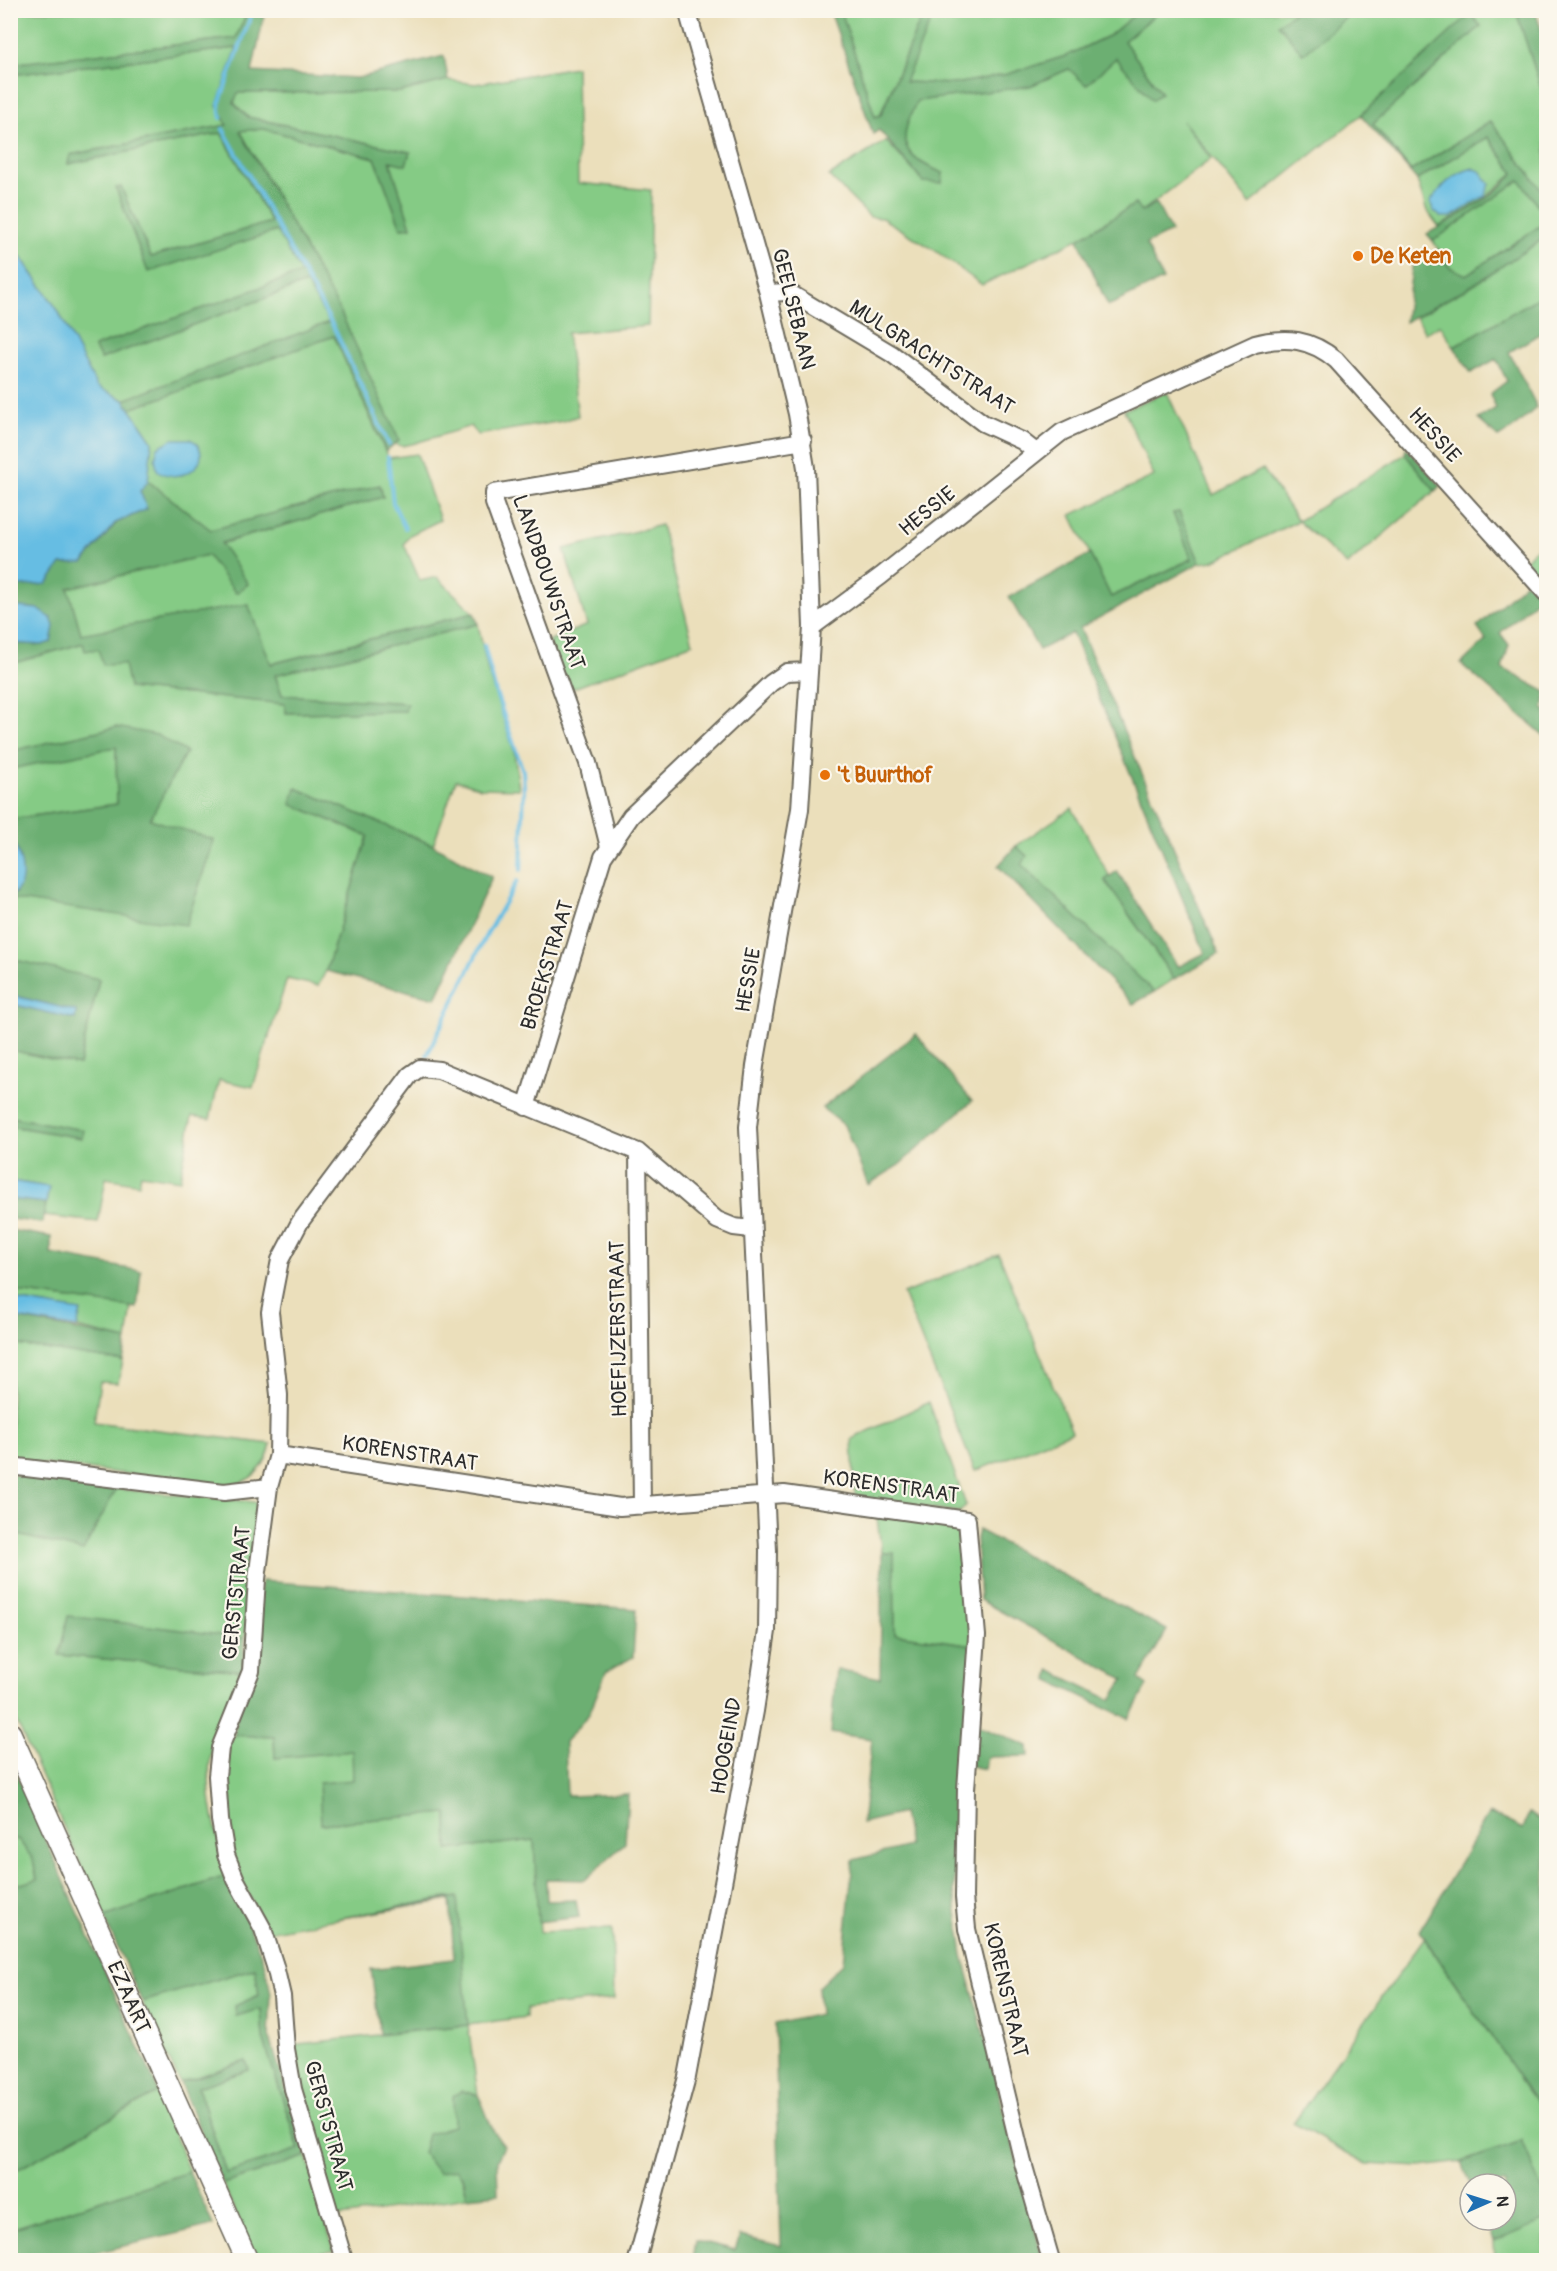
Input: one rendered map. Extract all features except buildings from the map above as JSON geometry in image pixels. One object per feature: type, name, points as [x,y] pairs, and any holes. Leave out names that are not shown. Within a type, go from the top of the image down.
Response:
[{"type":"main road","name":"EZAART","points":[[10,1732],[247,2260]]},
{"type":"street","name":"GEELSEBAAN","points":[[687,10],[768,293],[803,441],[812,627]]},
{"type":"street","name":"MULGRACHTSTRAAT","points":[[768,293],[787,292],[892,354],[983,423],[1022,441],[1036,452]]},
{"type":"street","name":"HESSIE","points":[[751,1228],[749,1104],[800,809],[812,627],[1062,432],[1255,344],[1280,340],[1310,343],[1336,360],[1546,593]]},
{"type":"street","name":"LANDBOUWSTRAAT","points":[[609,847],[584,753],[494,503],[494,493],[803,441]]},
{"type":"street","name":"BROEKSTRAAT","points":[[526,1107],[603,857],[609,847],[631,816],[771,683],[788,672],[808,671]]},
{"type":"street","name":"GERSTSTRAAT","points":[[344,2260],[293,2089],[286,2049],[282,1996],[275,1965],[263,1929],[236,1880],[226,1855],[220,1820],[217,1776],[220,1748],[251,1671],[257,1579],[269,1487],[278,1455],[279,1395],[270,1312],[280,1260],[300,1222],[410,1075],[420,1068],[439,1070],[526,1107]]},
{"type":"street","points":[[526,1107],[638,1152],[717,1220],[734,1227],[751,1228]]},
{"type":"street","name":"HOEFIJZERSTRAAT","points":[[638,1152],[642,1506]]},
{"type":"street","name":"HOOGEIND","points":[[638,2260],[687,2077],[755,1711],[769,1604],[751,1228]]},
{"type":"street","name":"KORENSTRAAT","points":[[278,1455],[596,1504],[642,1506],[784,1494],[967,1520],[977,1636],[966,1789],[964,1897],[967,1929],[1023,2163],[1051,2260]]},
{"type":"street","points":[[10,1466],[224,1492],[269,1487]]},
{"type":"green space","points":[[248,10],[265,11],[252,72],[358,78],[444,56],[448,80],[400,92],[238,93],[234,103],[248,117],[410,152],[406,165],[390,161],[411,227],[401,228],[375,158],[264,129],[240,131],[340,311],[399,440],[386,451],[334,336],[130,409],[124,400],[329,322],[306,283],[101,359],[94,347],[301,273],[277,231],[148,272],[116,188],[121,187],[151,257],[271,222],[221,133],[68,164],[70,155],[227,125],[217,106],[237,48],[11,75],[10,64],[236,38]]},
{"type":"green space","points":[[10,11],[248,11],[236,38],[11,64]]},
{"type":"green space","points":[[830,11],[841,11],[875,117],[881,115],[924,11],[935,11],[905,82],[955,84],[1008,74],[1066,56],[1110,35],[1139,11],[1160,11],[1124,41],[1161,93],[1152,100],[1116,58],[1086,85],[1069,69],[1030,86],[917,101],[907,127],[906,146],[918,160],[943,173],[942,183],[924,182],[879,130],[873,134]]},
{"type":"green space","points":[[841,11],[924,11],[880,115],[875,117]]},
{"type":"green space","points":[[935,11],[1139,11],[1110,35],[1066,56],[1008,74],[955,84],[904,82]]},
{"type":"green space","points":[[1160,11],[1516,11],[1546,103],[1546,196],[1490,121],[1411,171],[1373,124],[1481,26],[1470,15],[1361,115],[1250,204],[1183,121],[1211,159],[1141,212],[1135,204],[1078,239],[982,285],[933,249],[882,218],[870,217],[829,176],[886,141],[924,182],[943,173],[918,160],[906,146],[906,127],[916,101],[1030,86],[1069,68],[1116,58],[1153,100],[1161,92],[1123,40]]},
{"type":"green space","points":[[1296,11],[1354,11],[1303,54],[1278,24]]},
{"type":"green space","points":[[1516,11],[1535,11],[1546,43],[1546,103]]},
{"type":"green space","points":[[1470,14],[1481,26],[1373,124],[1411,171],[1491,121],[1546,196],[1546,217],[1520,180],[1433,241],[1427,234],[1485,199],[1514,173],[1488,137],[1417,180],[1361,115]]},
{"type":"green space","points":[[237,48],[217,106],[228,125],[70,155],[68,164],[221,133],[271,222],[151,257],[121,187],[116,188],[148,271],[277,231],[301,273],[95,347],[101,359],[306,283],[330,322],[124,400],[97,387],[57,309],[11,243],[10,75]]},
{"type":"green space","points":[[576,67],[578,183],[651,190],[648,326],[567,333],[578,416],[563,421],[478,435],[471,426],[412,444],[402,446],[394,444],[399,441],[340,311],[240,130],[264,129],[375,158],[401,228],[411,227],[390,161],[410,152],[248,117],[234,103],[237,93],[400,92],[448,80],[475,84]]},
{"type":"green space","points":[[1488,137],[1514,173],[1480,202],[1439,227],[1426,209],[1417,180]]},
{"type":"green space","points":[[1520,180],[1546,217],[1546,222],[1466,275],[1449,267],[1433,241]]},
{"type":"green space","points":[[1156,203],[1171,232],[1146,244],[1163,280],[1108,306],[1078,239],[1135,204],[1141,212]]},
{"type":"green space","points":[[1546,222],[1546,237],[1473,285],[1405,322],[1413,261],[1438,251],[1449,267],[1466,275]]},
{"type":"green space","points":[[1546,237],[1546,293],[1454,347],[1440,325],[1425,333],[1416,317],[1473,285]]},
{"type":"green space","points":[[1546,293],[1546,330],[1509,352],[1537,407],[1511,430],[1498,437],[1478,419],[1496,408],[1490,394],[1507,381],[1496,359],[1471,373],[1454,347]]},
{"type":"green space","points":[[334,336],[388,458],[417,454],[440,520],[410,535],[404,544],[420,581],[437,577],[474,613],[270,664],[248,604],[81,634],[68,588],[208,555],[236,593],[248,584],[220,544],[383,497],[380,485],[211,530],[148,481],[152,441],[130,409]]},
{"type":"green space","points":[[1167,392],[1213,495],[1263,469],[1298,521],[1213,561],[1200,563],[1179,512],[1173,513],[1192,559],[1111,597],[1071,515],[1154,476],[1124,410]]},
{"type":"green space","points":[[1406,448],[1441,486],[1435,491],[1405,454]]},
{"type":"green space","points":[[1405,454],[1435,491],[1347,565],[1298,521]]},
{"type":"green space","points":[[148,481],[211,530],[380,485],[383,497],[221,543],[248,584],[236,593],[207,555],[68,588],[81,634],[248,604],[271,664],[474,613],[478,624],[275,675],[282,695],[407,703],[405,711],[286,713],[285,704],[129,688],[124,664],[103,665],[98,649],[85,651],[83,643],[11,664],[11,643],[42,645],[51,642],[38,609],[11,606],[10,588],[61,564],[83,563],[116,523],[147,509],[140,491]]},
{"type":"green space","points":[[1179,512],[1200,563],[1080,628],[1219,954],[1174,979],[1105,880],[1117,871],[1178,967],[1205,953],[1072,633],[1039,650],[1009,597],[1090,554],[1111,597],[1192,559],[1173,513]]},
{"type":"green space","points":[[661,525],[693,643],[566,691],[548,641],[587,625],[564,549]]},
{"type":"green space","points":[[1546,537],[1546,584],[1525,560]]},
{"type":"green space","points":[[1526,582],[1540,597],[1500,633],[1509,645],[1502,668],[1546,692],[1543,709],[1546,710],[1546,737],[1461,664],[1486,640],[1477,627]]},
{"type":"green space","points":[[478,624],[488,672],[514,751],[519,789],[481,788],[456,780],[433,845],[296,788],[291,804],[368,836],[326,971],[318,986],[287,979],[253,1087],[219,1080],[210,1119],[192,1116],[180,1180],[141,1174],[139,1184],[106,1178],[98,1222],[44,1216],[49,1187],[11,1181],[11,1126],[82,1138],[82,1130],[11,1117],[11,1050],[79,1065],[99,980],[11,959],[11,899],[186,924],[214,841],[150,819],[186,752],[116,727],[11,751],[11,664],[84,643],[124,663],[130,688],[285,704],[286,713],[405,711],[406,703],[282,695],[275,675]]},
{"type":"green space","points":[[116,727],[157,735],[186,752],[150,819],[214,840],[186,925],[11,899],[20,884],[22,871],[18,853],[11,839],[11,819],[117,804],[116,747],[11,769],[11,751]]},
{"type":"green space","points":[[116,746],[117,804],[11,819],[10,769]]},
{"type":"green space","points":[[296,788],[433,845],[492,877],[436,998],[326,971],[368,836],[291,804]]},
{"type":"green space","points":[[1072,808],[1110,877],[1105,881],[1174,979],[1154,992],[1021,865],[1016,846]]},
{"type":"green space","points":[[1016,846],[1027,856],[1022,865],[1154,992],[1133,1004],[998,866]]},
{"type":"green space","points":[[11,959],[99,979],[79,1065],[11,1050],[11,1004],[75,1019],[76,1011],[11,995]]},
{"type":"green space","points":[[916,1034],[972,1101],[899,1165],[868,1185],[844,1125],[822,1108]]},
{"type":"green space","points":[[11,1117],[83,1130],[82,1138],[11,1126]]},
{"type":"green space","points":[[10,1199],[46,1203],[42,1223],[11,1219]]},
{"type":"green space","points":[[10,1230],[51,1237],[51,1254],[141,1271],[137,1308],[11,1291]]},
{"type":"green space","points":[[999,1254],[1072,1432],[975,1471],[903,1294]]},
{"type":"green space","points":[[10,1291],[132,1307],[127,1340],[77,1328],[80,1311],[11,1299]]},
{"type":"green space","points":[[11,1317],[127,1340],[123,1361],[18,1345],[11,1349]]},
{"type":"green space","points":[[18,1345],[123,1361],[118,1383],[100,1382],[94,1422],[271,1444],[266,1460],[251,1477],[228,1486],[11,1460],[11,1349]]},
{"type":"green space","points":[[929,1402],[966,1505],[960,1512],[855,1499],[852,1439]]},
{"type":"green space","points":[[10,1474],[116,1489],[83,1551],[11,1533]]},
{"type":"green space","points":[[116,1489],[254,1502],[262,1507],[245,1638],[59,1655],[243,1671],[217,1733],[209,1769],[210,1800],[229,1875],[104,1917],[11,1709],[10,1533],[83,1551]]},
{"type":"green space","points":[[876,1512],[947,1521],[962,1533],[974,1645],[895,1634],[894,1553],[882,1553]]},
{"type":"green space","points":[[978,1530],[1167,1630],[1139,1679],[1147,1685],[1129,1719],[1048,1680],[1050,1670],[1111,1700],[1124,1679],[980,1600],[976,1538]]},
{"type":"green space","points":[[882,1553],[894,1553],[895,1634],[974,1645],[974,1723],[1028,1746],[1029,1756],[987,1757],[985,1769],[962,1764],[954,1891],[963,1955],[1043,2260],[693,2260],[696,2240],[735,2250],[740,2236],[781,2246],[775,2024],[820,2014],[818,1987],[843,1963],[853,1860],[909,1846],[903,1813],[862,1823],[872,1739],[831,1733],[836,1669],[880,1678]]},
{"type":"green space","points":[[261,1581],[636,1609],[633,1657],[606,1672],[589,1714],[565,1742],[567,1796],[628,1794],[625,1843],[585,1880],[546,1879],[547,1901],[576,1900],[579,1917],[538,1922],[534,1840],[448,1850],[447,1813],[321,1824],[319,1783],[353,1780],[352,1751],[275,1758],[274,1737],[234,1735]]},
{"type":"green space","points":[[68,1616],[245,1638],[243,1671],[59,1655]]},
{"type":"green space","points":[[234,1735],[274,1737],[275,1758],[353,1751],[353,1780],[321,1824],[447,1813],[448,1850],[534,1840],[540,1932],[612,1929],[614,1999],[527,2008],[526,2017],[468,2025],[450,1897],[268,1932],[237,1871],[224,1819],[226,1746]]},
{"type":"green space","points":[[11,1763],[159,2092],[11,2173],[11,1883],[21,1884],[37,1879],[33,1859],[18,1839],[11,1840]]},
{"type":"green space","points":[[1489,1813],[1523,1829],[1529,1813],[1546,1824],[1546,2117],[1420,1931]]},
{"type":"green space","points":[[18,1839],[33,1859],[37,1880],[21,1884],[11,1883],[10,1840]]},
{"type":"green space","points":[[229,1875],[265,1965],[271,1994],[269,2036],[307,2156],[223,2184],[180,2083],[246,2061],[249,2070],[198,2087],[226,2173],[299,2149],[263,2038],[261,2009],[236,2016],[235,2006],[259,1995],[255,1968],[142,2002],[104,1917]]},
{"type":"green space","points":[[457,1897],[468,2025],[380,2034],[371,1969],[454,1959],[450,1900],[336,1919]]},
{"type":"green space","points":[[1424,1938],[1546,2117],[1546,2198],[1522,2141],[1462,2162],[1420,2167],[1367,2164],[1293,2123]]},
{"type":"green space","points":[[255,1968],[259,1995],[235,2006],[237,2016],[261,2008],[263,2038],[299,2150],[226,2173],[198,2087],[249,2070],[246,2061],[180,2083],[142,2002]]},
{"type":"green space","points":[[468,2025],[478,2095],[461,2091],[455,2126],[442,2129],[460,2172],[467,2197],[336,2218],[290,2045]]},
{"type":"green space","points":[[461,2091],[478,2095],[492,2127],[504,2146],[497,2161],[498,2194],[467,2197],[464,2179],[456,2169],[438,2173],[423,2153],[428,2134],[454,2126],[453,2096]]},
{"type":"green space","points":[[159,2092],[189,2172],[11,2229],[11,2173]]},
{"type":"green space","points":[[1522,2141],[1546,2198],[1546,2220],[1518,2232],[1518,2172],[1466,2172],[1462,2162]]},
{"type":"green space","points":[[307,2156],[334,2251],[256,2260],[223,2184]]},
{"type":"green space","points":[[189,2172],[213,2225],[86,2255],[86,2260],[11,2260],[11,2229]]},
{"type":"green space","points":[[1546,2220],[1546,2260],[1495,2260],[1494,2242]]},
{"type":"green space","points":[[1490,2232],[1518,2232],[1494,2242]]},
{"type":"water","points":[[1473,168],[1480,171],[1490,184],[1485,196],[1451,217],[1441,217],[1434,211],[1430,202],[1448,181],[1459,173]]},
{"type":"water","points":[[11,243],[57,309],[97,387],[124,400],[152,441],[148,481],[140,491],[147,509],[115,523],[83,563],[61,564],[47,584],[11,587]]},
{"type":"water","points":[[173,439],[190,439],[197,443],[201,452],[200,460],[190,472],[173,476],[157,470],[155,458],[158,447]]},
{"type":"water","points":[[10,606],[38,609],[51,618],[54,626],[51,642],[42,645],[11,643]]},
{"type":"water","points":[[10,839],[19,855],[22,868],[22,881],[11,898]]},
{"type":"water","points":[[11,995],[76,1011],[75,1019],[11,1004]]},
{"type":"water","points":[[11,1181],[49,1187],[46,1203],[11,1199]]},
{"type":"water","points":[[10,1299],[81,1311],[77,1328],[11,1317]]},
{"type":"waterway","points":[[221,118],[219,104],[253,10]]},
{"type":"waterway","points":[[223,129],[333,326],[389,445]]},
{"type":"waterway","points":[[388,457],[393,503],[405,528]]},
{"type":"waterway","points":[[484,645],[496,693],[523,771],[521,870]]},
{"type":"waterway","points":[[427,1055],[484,939],[517,881]]},
{"type":"place","name":"De Keten","points":[[1358,256]]},
{"type":"place","name":"'t Buurthof","points":[[825,775]]}]
